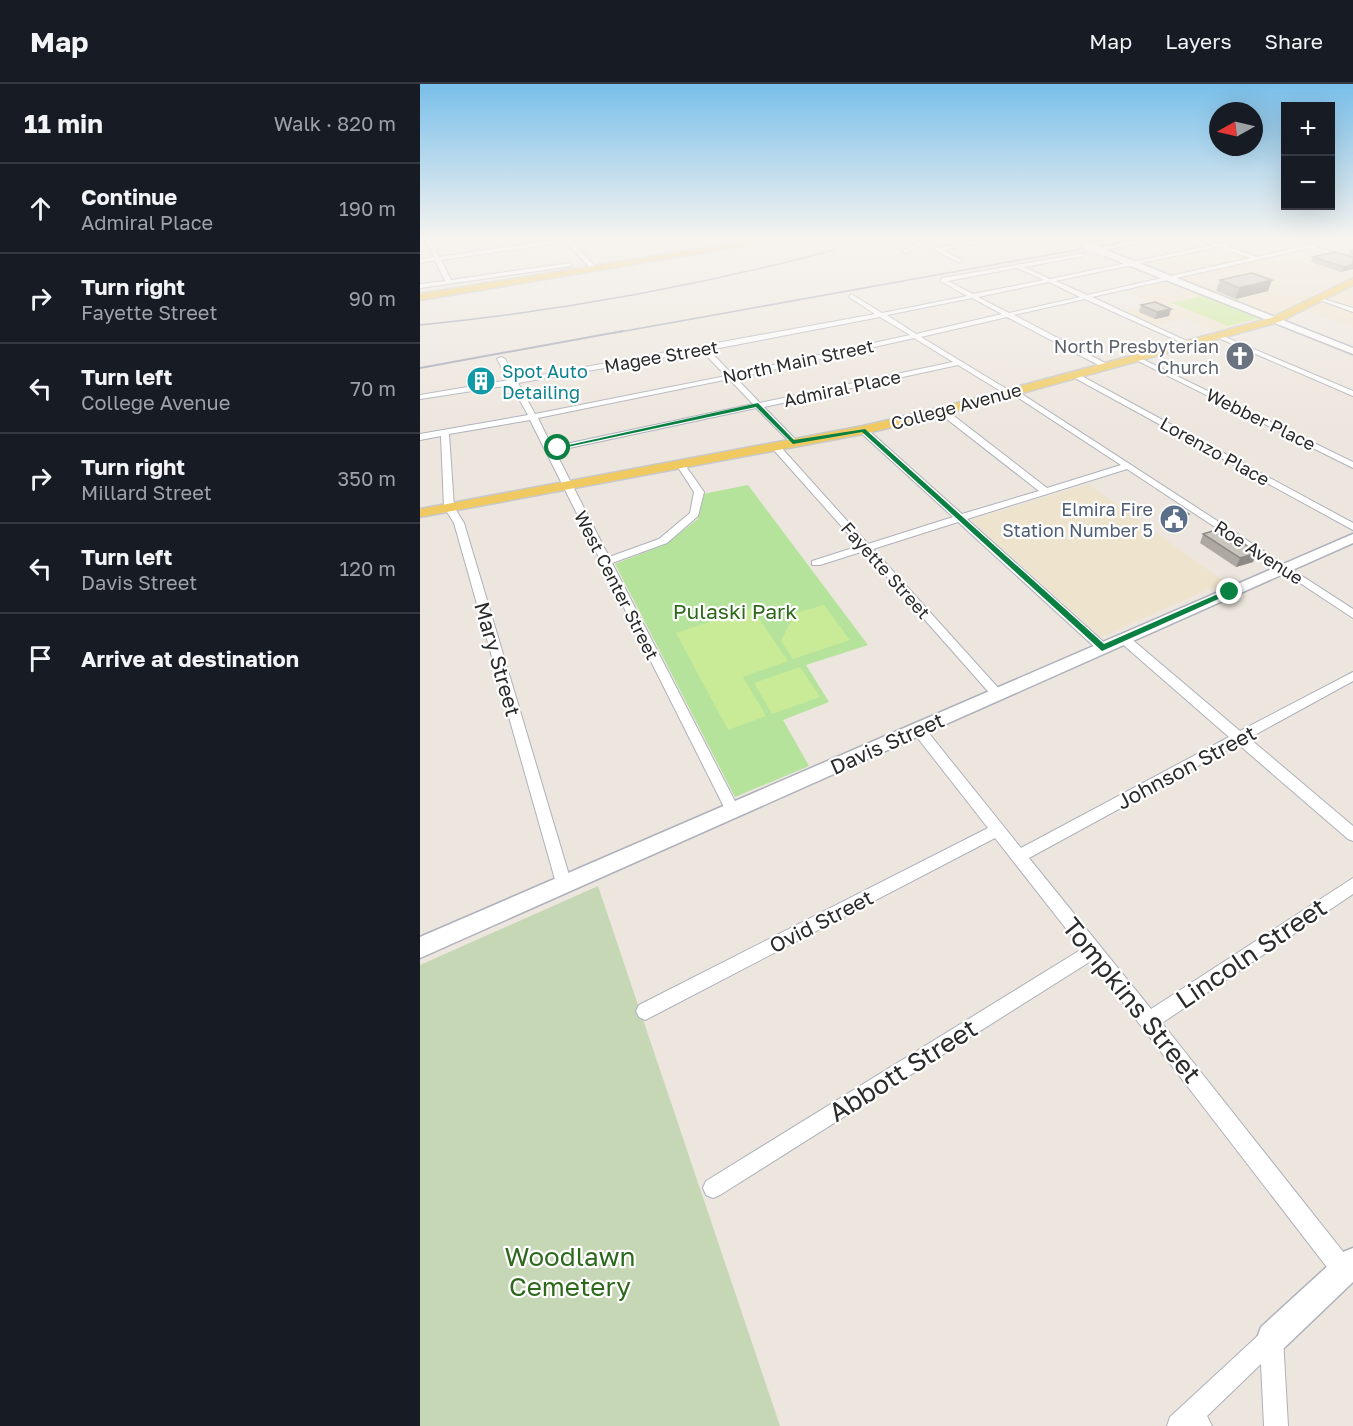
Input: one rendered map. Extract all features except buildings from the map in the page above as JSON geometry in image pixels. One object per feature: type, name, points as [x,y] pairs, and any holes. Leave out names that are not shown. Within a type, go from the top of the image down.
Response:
[{"type":"main road","name":"College Avenue","points":[[420,513],[863,430],[942,411],[1275,320],[1314,301]]},
{"type":"street","name":"Roe Avenue","points":[[857,301],[1010,392],[1353,614]]},
{"type":"street","name":"Magee Street","points":[[420,397],[514,383],[704,349],[957,301]]},
{"type":"street","points":[[981,301],[1106,367]]},
{"type":"street","name":"North Main Street","points":[[420,436],[533,417],[1075,301]]},
{"type":"street","points":[[1093,301],[1189,344]]},
{"type":"street","points":[[1225,301],[1353,351]]},
{"type":"street","points":[[1326,301],[1353,310]]},
{"type":"street","points":[[1218,336],[1353,394]]},
{"type":"street","points":[[704,349],[793,442]]},
{"type":"street","name":"Webber Place","points":[[1136,358],[1353,465]]},
{"type":"street","name":"West Center Street","points":[[501,359],[533,417],[733,811]]},
{"type":"street","name":"Admiral Place","points":[[548,450],[959,363]]},
{"type":"street","name":"Lorenzo Place","points":[[1076,375],[1353,527]]},
{"type":"street","points":[[942,411],[1045,491]]},
{"type":"street","points":[[863,430],[1102,648]]},
{"type":"street","name":"Mary Street","points":[[445,432],[449,507],[459,523],[564,885]]},
{"type":"street","name":"Fayette Street","points":[[775,446],[997,694]]},
{"type":"street","points":[[606,562],[663,541],[695,514],[699,492],[680,464]]},
{"type":"street","points":[[816,562],[1127,466]]},
{"type":"street","name":"Davis Street","points":[[420,948],[1353,538]]},
{"type":"street","points":[[1124,639],[1353,835]]},
{"type":"street","name":"Johnson Street","points":[[1018,857],[1353,676]]},
{"type":"street","name":"Tompkins Street","points":[[918,729],[1149,1021],[1348,1266]]},
{"type":"street","name":"Ovid Street","points":[[645,1011],[997,830]]},
{"type":"street","name":"Lincoln Street","points":[[1149,1021],[1353,885]]},
{"type":"street","name":"Abbott Street","points":[[712,1188],[1093,951]]},
{"type":"street","points":[[1191,1422],[1272,1338],[1348,1266]]},
{"type":"street","points":[[1272,1338],[1276,1426]]},
{"type":"shaded area","points":[[1148,301],[1353,301],[1353,328],[1294,306],[1273,316],[1216,332],[1185,318],[1155,326],[1124,311],[1154,303]]},
{"type":"shaded area","points":[[1088,484],[1225,582],[1101,637],[971,520]]},
{"type":"green space","points":[[1215,301],[1259,318],[1228,326],[1172,303]]},
{"type":"green space","name":"Pulaski Park","points":[[748,485],[868,645],[806,665],[829,702],[783,720],[809,766],[735,797],[615,564],[664,545],[698,519],[703,494]]},
{"type":"green space","points":[[824,605],[850,640],[793,659],[781,641],[795,613]]},
{"type":"green space","points":[[752,608],[788,661],[743,677],[766,716],[728,730],[676,633]]},
{"type":"green space","points":[[800,667],[820,697],[772,714],[754,683]]},
{"type":"green space","name":"Woodlawn Cemetery","points":[[598,886],[780,1426],[420,1426],[420,965]]},
{"type":"railway","points":[[420,325],[602,301]]},
{"type":"railway","points":[[614,333],[794,301]]},
{"type":"railway","points":[[420,368],[623,331]]},
{"type":"place","name":"North Presbyterian Church","points":[[1240,356]]},
{"type":"place","name":"Spot Auto Detailing","points":[[481,381]]},
{"type":"place","name":"Elmira Fire Station Number 5","points":[[1174,519]]},
{"type":"route","points":[[558,448],[758,405],[793,442],[863,430],[1102,648],[1230,592]]}]
